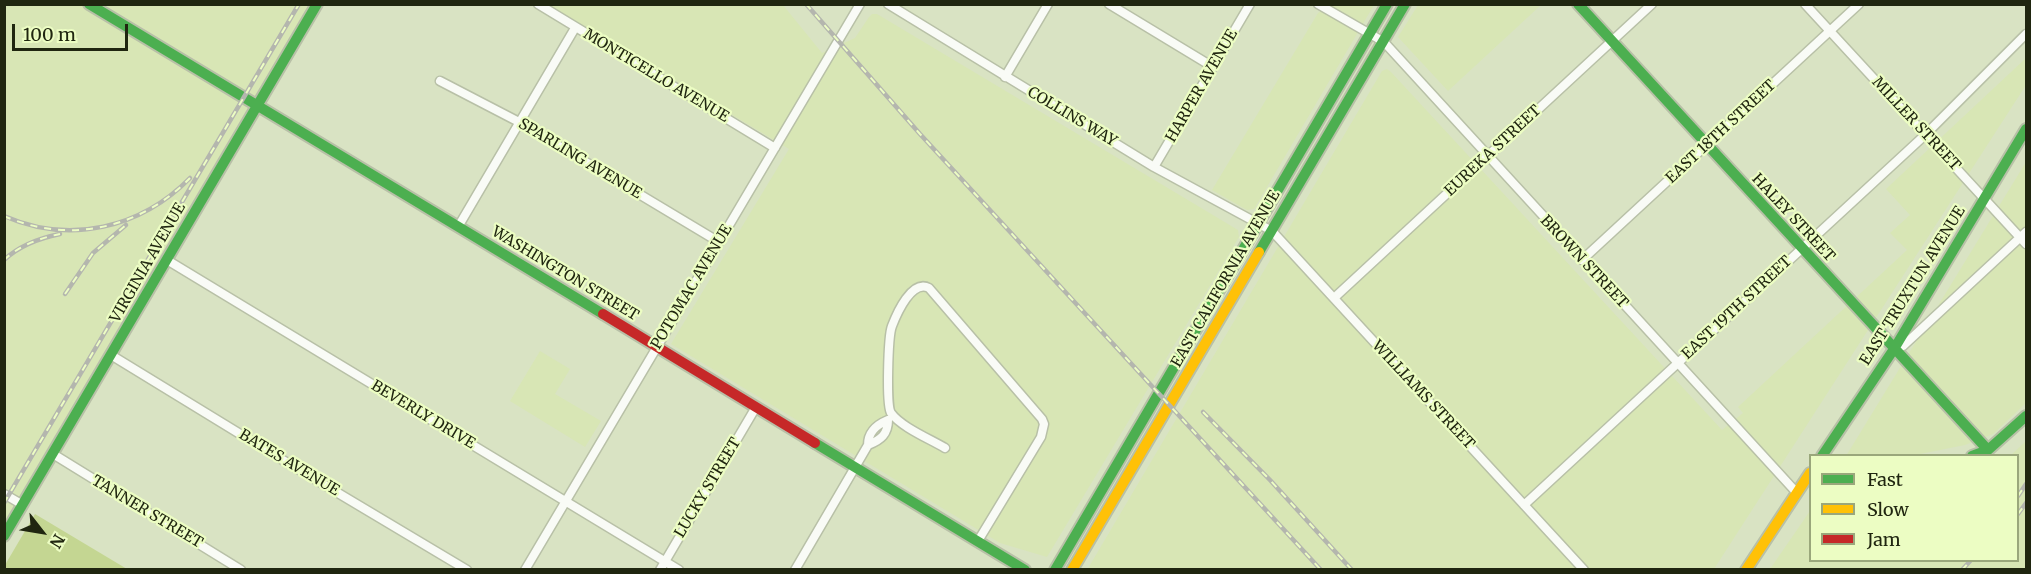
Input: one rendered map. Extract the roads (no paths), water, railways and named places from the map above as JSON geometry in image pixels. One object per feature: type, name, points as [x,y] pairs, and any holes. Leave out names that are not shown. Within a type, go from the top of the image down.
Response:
[{"type":"street","name":"WASHINGTON STREET","points":[[89,4],[1026,570]]},
{"type":"street","name":"VIRGINIA AVENUE","points":[[4,536],[317,4]]},
{"type":"street","name":"MONTICELLO AVENUE","points":[[538,4],[775,148]]},
{"type":"street","name":"POTOMAC AVENUE","points":[[525,570],[860,4]]},
{"type":"street","name":"COLLINS WAY","points":[[888,4],[1154,167],[1259,224]]},
{"type":"street","points":[[1005,76],[1048,4]]},
{"type":"street","points":[[1109,4],[1213,67]]},
{"type":"street","name":"HARPER AVENUE","points":[[1154,167],[1250,4]]},
{"type":"street","name":"BROWN STREET","points":[[1318,4],[1384,42],[1797,493]]},
{"type":"street","name":"EAST CALIFORNIA AVENUE","points":[[1055,570],[1387,4]]},
{"type":"street","name":"EAST CALIFORNIA AVENUE","points":[[1072,570],[1406,4]]},
{"type":"street","name":"HALEY STREET","points":[[1578,4],[1706,146],[1988,450]]},
{"type":"street","name":"EUREKA STREET","points":[[1334,298],[1652,4]]},
{"type":"street","name":"MILLER STREET","points":[[1805,4],[1984,199],[2025,238]]},
{"type":"street","name":"EAST 18TH STREET","points":[[1582,260],[1859,4]]},
{"type":"street","points":[[458,227],[575,28]]},
{"type":"street","name":"EAST 19TH STREET","points":[[1524,505],[1925,135],[2026,34]]},
{"type":"street","name":"SPARLING AVENUE","points":[[440,81],[519,122],[718,242]]},
{"type":"street","name":"EAST TRUXTUN AVENUE","points":[[1823,454],[1894,349],[2026,129]]},
{"type":"street","name":"WILLIAMS STREET","points":[[1259,224],[1272,231],[1584,570]]},
{"type":"street","points":[[1894,349],[1903,346],[2025,238]]},
{"type":"street","name":"BEVERLY DRIVE","points":[[167,260],[679,570]]},
{"type":"street","points":[[795,570],[868,445],[880,440],[887,431],[890,418],[888,408],[892,327],[911,293],[915,288],[924,286],[930,288],[1044,424],[1041,437],[978,541]]},
{"type":"street","name":"BATES AVENUE","points":[[111,355],[468,570]]},
{"type":"street","name":"LUCKY STREET","points":[[660,570],[756,407]]},
{"type":"street","points":[[1977,454],[1988,450],[2026,417]]},
{"type":"street","points":[[890,418],[945,448]]},
{"type":"street","name":"TANNER STREET","points":[[52,454],[241,570]]},
{"type":"street","points":[[1746,570],[1809,475]]},
{"type":"street","points":[[1797,493],[1809,490]]},
{"type":"street","points":[[4,494],[23,505]]},
{"type":"railway","points":[[4,503],[299,4]]},
{"type":"railway","points":[[806,4],[920,134],[1321,570]]},
{"type":"railway","points":[[4,216],[29,225],[54,229],[79,230],[103,227],[127,220],[150,209],[190,178]]},
{"type":"railway","points":[[65,294],[93,253],[126,225]]},
{"type":"railway","points":[[4,260],[30,243],[60,234]]},
{"type":"railway","points":[[1203,412],[1270,480],[1352,570]]},
{"type":"railway","points":[[2019,494],[2026,484]]},
{"type":"railway","points":[[2019,513],[2026,503]]},
{"type":"railway","points":[[1962,570],[1969,562]]}]
